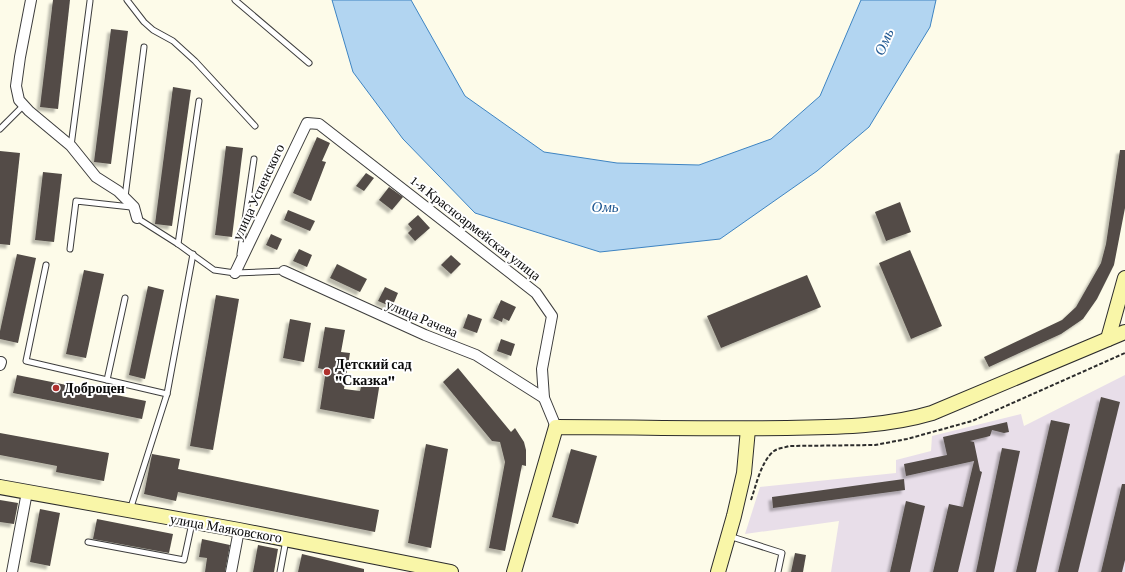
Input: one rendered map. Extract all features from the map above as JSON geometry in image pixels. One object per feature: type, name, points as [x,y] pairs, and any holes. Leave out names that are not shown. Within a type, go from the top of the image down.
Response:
[{"type":"street","points":[[31,0],[16,86],[20,100],[29,111],[71,146],[96,177],[118,191],[134,207],[137,218]]},
{"type":"street","name":"улица Успенского","points":[[237,269],[307,123]]},
{"type":"street","name":"1-я Красноармейская улица","points":[[307,123],[319,124],[536,293],[552,316],[542,369],[544,398],[556,427]]},
{"type":"street","name":"улица Рачева","points":[[284,271],[425,335],[476,355],[544,398]]},
{"type":"street","points":[[1108,339],[1125,278]]},
{"type":"street","points":[[514,572],[556,427],[748,429],[844,427],[890,423],[932,413],[1125,332]]},
{"type":"street","points":[[718,572],[734,516],[744,472],[748,429]]},
{"type":"street","name":"улица Маяковского","points":[[0,487],[239,530],[451,572]]},
{"type":"street","points":[[12,572],[27,492]]},
{"type":"street","points":[[231,572],[239,530]]},
{"type":"lane","points":[[127,0],[144,22],[153,30],[173,41],[195,61],[255,126]]},
{"type":"lane","points":[[235,0],[309,63]]},
{"type":"lane","points":[[71,146],[90,1]]},
{"type":"lane","points":[[124,198],[144,47]]},
{"type":"lane","points":[[178,244],[199,101]]},
{"type":"lane","points":[[0,129],[24,105]]},
{"type":"lane","points":[[237,269],[254,159]]},
{"type":"lane","points":[[70,249],[76,201],[134,207]]},
{"type":"lane","points":[[137,218],[193,254],[214,270],[237,269],[284,271]]},
{"type":"lane","points":[[130,511],[168,394],[193,254]]},
{"type":"lane","points":[[46,265],[26,361],[168,394]]},
{"type":"lane","points":[[107,380],[125,298]]},
{"type":"lane","points":[[88,542],[184,560],[192,522]]},
{"type":"lane","points":[[728,536],[782,553],[778,572]]},
{"type":"lane","points":[[280,572],[286,539]]},
{"type":"path","points":[[750,502],[760,472],[768,457],[779,449],[789,446],[875,445],[907,439],[972,421],[1125,353]]},
{"type":"shaded area","points":[[1125,375],[1125,572],[831,572],[839,521],[745,534],[760,487],[896,473],[896,460],[931,451],[932,436],[1021,414],[1024,426]]},
{"type":"water","name":"Омь","points":[[332,0],[411,0],[465,96],[544,152],[617,163],[699,165],[771,139],[820,96],[861,0],[936,0],[930,27],[869,127],[817,171],[720,239],[600,252],[475,213],[403,139],[353,72]]},
{"type":"building","points":[[53,0],[70,0],[58,109],[40,107]]},
{"type":"building","points":[[111,29],[128,31],[111,164],[94,162]]},
{"type":"building","points":[[173,87],[191,90],[172,226],[155,224]]},
{"type":"building","points":[[317,137],[330,143],[322,161],[326,162],[311,201],[293,193]]},
{"type":"building","points":[[226,146],[243,148],[232,237],[215,235]]},
{"type":"building","points":[[1120,150],[1125,150],[1125,208],[1114,265],[1097,299],[1083,319],[1061,334],[989,367],[984,357],[1062,320],[1076,307],[1101,263],[1106,244]]},
{"type":"building","points":[[0,151],[20,153],[10,245],[0,244]]},
{"type":"building","points":[[43,172],[62,174],[54,242],[35,240]]},
{"type":"building","points":[[366,173],[374,178],[364,191],[356,186]]},
{"type":"building","points":[[389,187],[403,197],[392,210],[379,200]]},
{"type":"building","points":[[900,202],[911,232],[886,241],[875,212]]},
{"type":"building","points":[[288,210],[315,221],[310,231],[284,220]]},
{"type":"building","points":[[418,215],[430,228],[415,241],[408,233],[412,229],[408,224]]},
{"type":"building","points":[[271,234],[282,239],[277,250],[266,245]]},
{"type":"building","points":[[299,249],[312,255],[307,267],[293,261]]},
{"type":"building","points":[[910,250],[942,326],[911,339],[879,263]]},
{"type":"building","points":[[17,254],[36,258],[18,343],[0,339],[0,331]]},
{"type":"building","points":[[451,255],[461,264],[451,274],[441,265]]},
{"type":"building","points":[[337,264],[367,279],[360,292],[330,278]]},
{"type":"building","points":[[84,270],[104,274],[86,358],[66,354]]},
{"type":"building","points":[[807,275],[821,307],[721,348],[707,316]]},
{"type":"building","points":[[148,286],[164,290],[145,379],[129,375]]},
{"type":"building","points":[[385,287],[398,293],[392,307],[378,301]]},
{"type":"building","points":[[216,295],[239,299],[213,450],[190,446]]},
{"type":"building","points":[[501,300],[516,307],[509,321],[503,318],[502,322],[493,318]]},
{"type":"building","points":[[468,314],[482,319],[477,333],[463,328]]},
{"type":"building","points":[[290,319],[311,323],[304,362],[283,358]]},
{"type":"building","points":[[325,327],[345,330],[341,352],[350,353],[344,389],[360,391],[363,379],[380,382],[374,419],[320,409],[326,370],[318,368]]},
{"type":"building","points":[[501,339],[515,344],[511,356],[497,351]]},
{"type":"building","points":[[458,368],[511,432],[515,428],[524,442],[526,450],[526,466],[522,465],[505,551],[489,548],[505,462],[500,442],[492,441],[443,382]]},
{"type":"building","points":[[17,375],[146,401],[142,419],[13,393]]},
{"type":"building","points":[[1101,397],[1120,402],[1078,572],[1058,572]]},
{"type":"building","points":[[1051,420],[1070,424],[1036,572],[1016,572]]},
{"type":"building","points":[[1007,422],[1009,432],[1004,433],[992,430],[990,436],[970,441],[974,442],[980,471],[982,472],[958,572],[933,572],[949,504],[963,507],[974,461],[906,476],[904,464],[947,455],[943,437]]},
{"type":"building","points":[[0,433],[109,453],[104,481],[56,472],[57,466],[0,455]]},
{"type":"building","points":[[426,444],[448,449],[431,548],[408,543]]},
{"type":"building","points":[[1002,448],[1020,451],[994,572],[976,572]]},
{"type":"building","points":[[571,449],[597,456],[578,524],[552,517]]},
{"type":"building","points":[[152,454],[180,459],[178,469],[379,510],[375,532],[178,492],[176,501],[144,494]]},
{"type":"building","points":[[904,479],[905,490],[773,508],[772,497]]},
{"type":"building","points":[[1122,484],[1125,484],[1125,560],[1122,572],[1101,572]]},
{"type":"building","points":[[0,500],[18,503],[14,524],[0,522]]},
{"type":"building","points":[[906,501],[925,506],[910,572],[890,572]]},
{"type":"building","points":[[40,509],[60,513],[50,566],[30,562]]},
{"type":"building","points":[[97,519],[173,534],[169,553],[93,539]]},
{"type":"building","points":[[202,539],[230,545],[225,572],[205,572],[207,558],[199,557]]},
{"type":"building","points":[[258,545],[278,549],[274,572],[253,572]]},
{"type":"building","points":[[795,553],[806,555],[803,572],[791,572]]},
{"type":"building","points":[[302,554],[364,569],[364,572],[298,572]]},
{"type":"place","name":"Детский сад \"Сказка\"","points":[[327,372]]},
{"type":"place","name":"Доброцен","points":[[56,388]]}]
